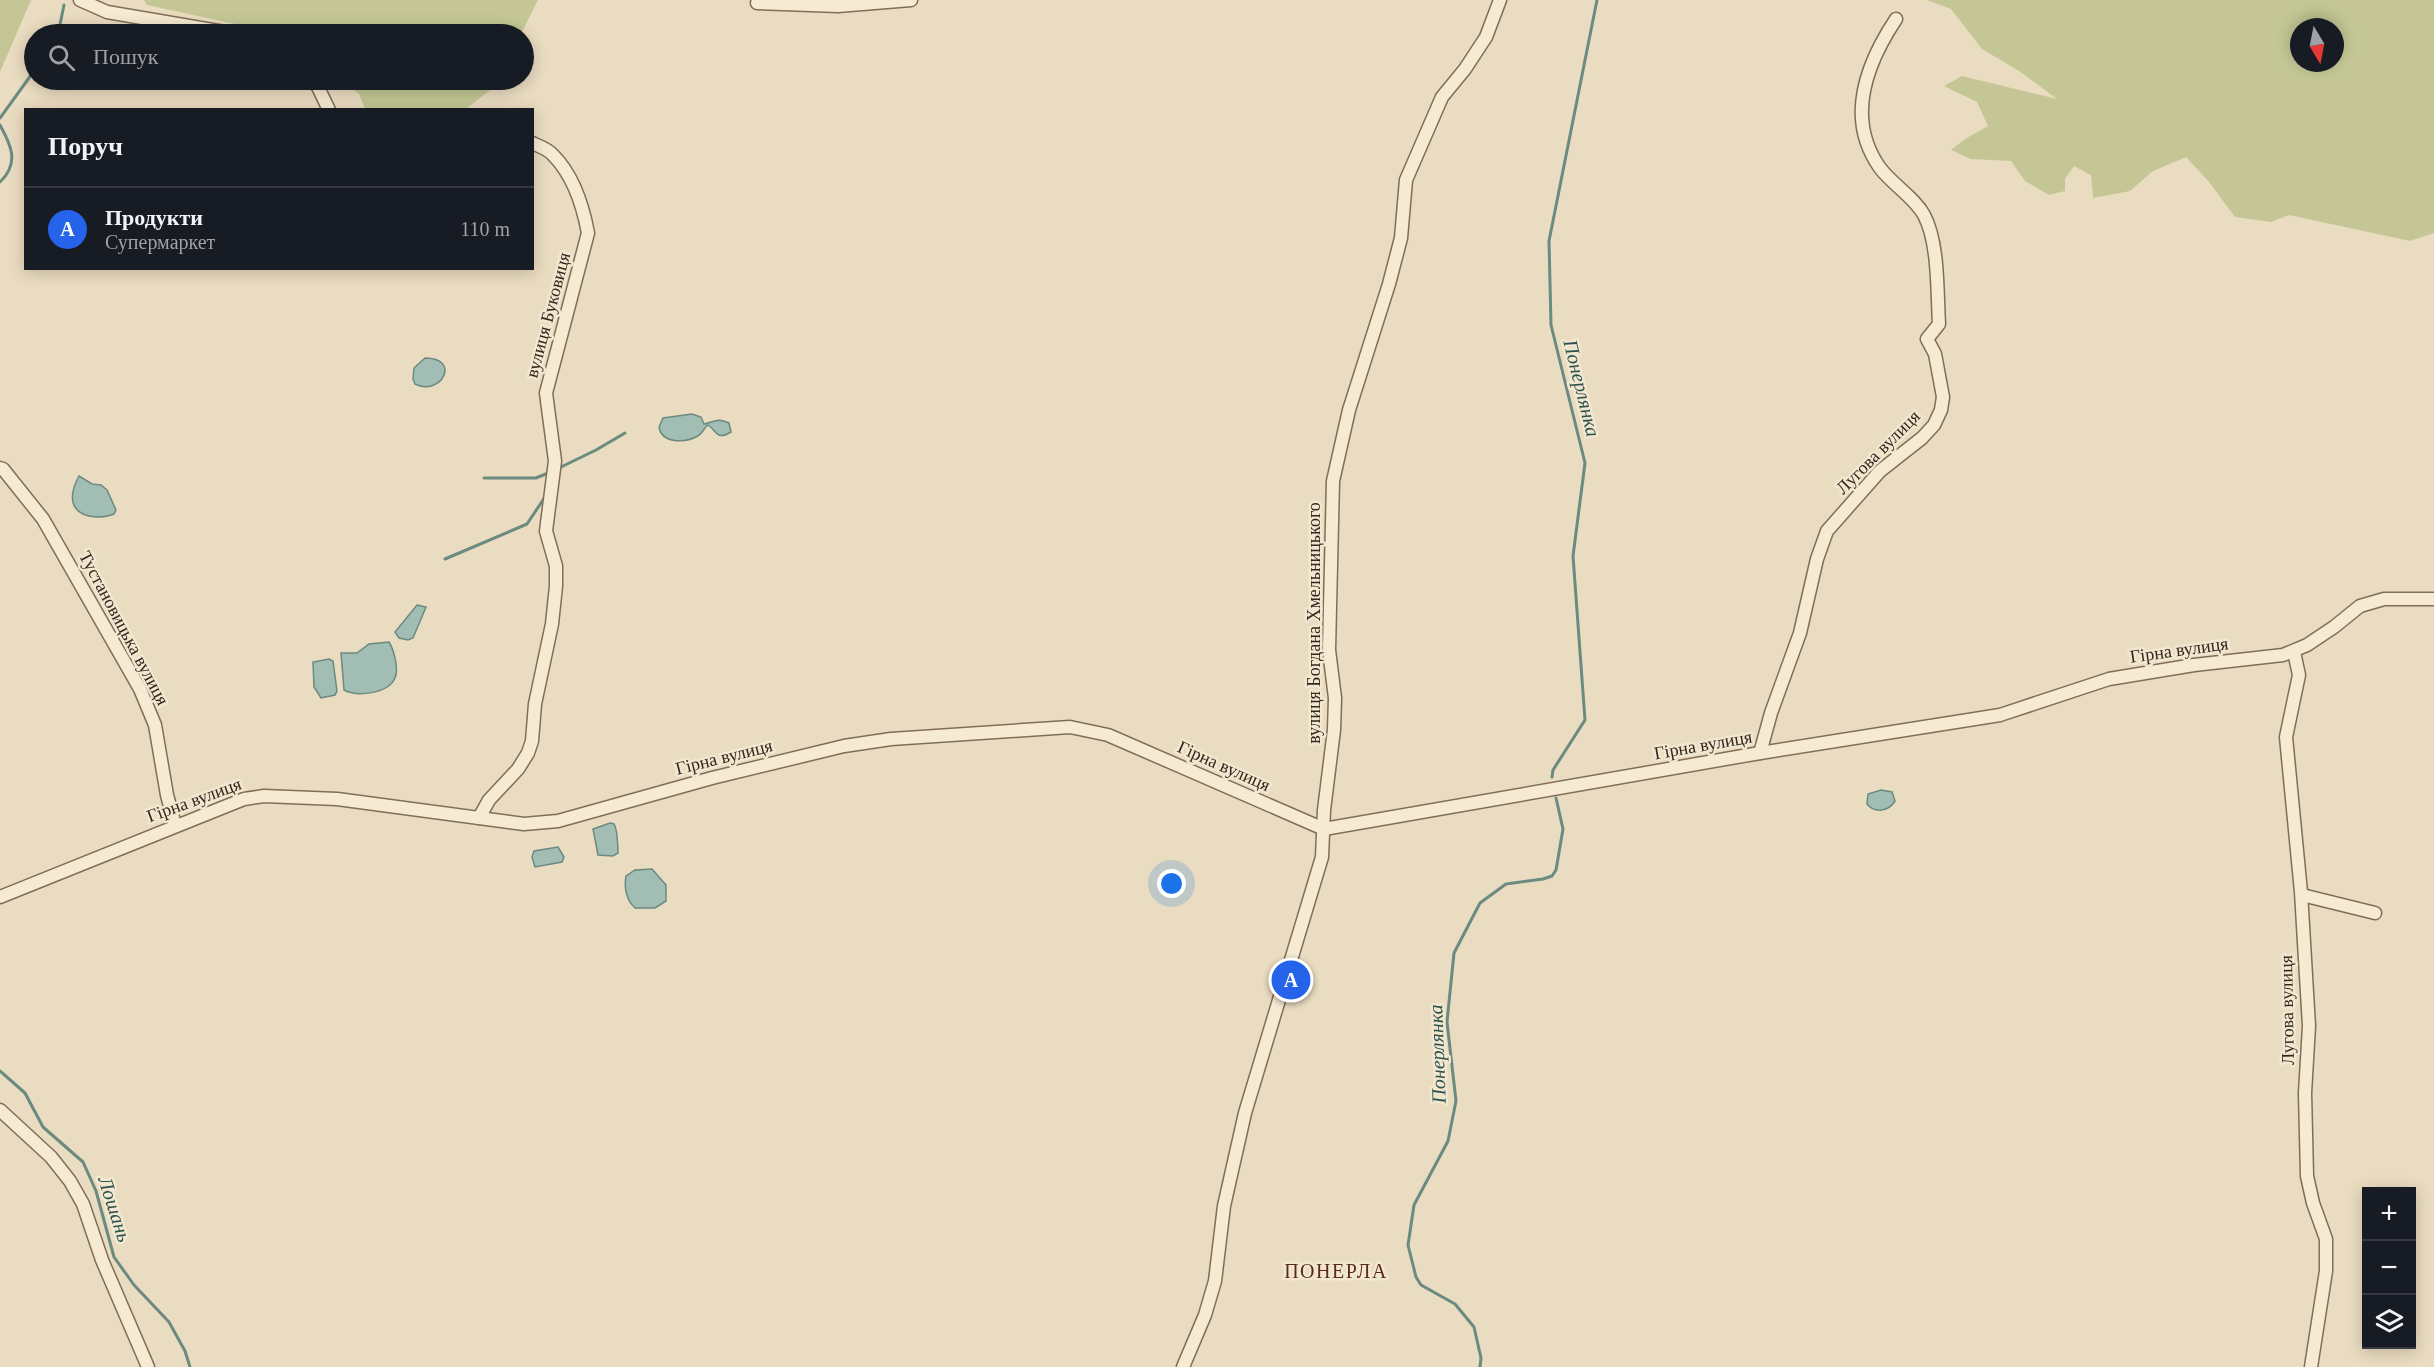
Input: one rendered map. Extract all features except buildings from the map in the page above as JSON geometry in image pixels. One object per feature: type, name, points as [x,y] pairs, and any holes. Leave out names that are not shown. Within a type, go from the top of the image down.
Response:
[{"type":"street","points":[[80,0],[107,12],[177,24]]},
{"type":"street","points":[[757,3],[838,6],[911,0]]},
{"type":"street","name":"вулиця Богдана Хмельницького","points":[[1183,1367],[1205,1315],[1215,1281],[1224,1206],[1245,1113],[1322,856],[1335,698],[1329,650],[1333,481],[1349,410],[1389,284],[1401,238],[1406,180],[1442,97],[1465,69],[1486,37],[1500,0]]},
{"type":"street","name":"Лугова вулиця","points":[[1760,753],[1776,697],[1800,633],[1817,559],[1827,531],[1880,471],[1922,438],[1934,425],[1941,410],[1943,397],[1935,354],[1928,339],[1939,324],[1930,232],[1924,215],[1916,204],[1897,188],[1881,168],[1869,149],[1863,130],[1861,108],[1869,71],[1883,39],[1896,19]]},
{"type":"street","points":[[319,90],[328,108]]},
{"type":"street","name":"вулиця Буковиця","points":[[479,818],[489,800],[518,770],[532,741],[535,704],[552,624],[556,586],[556,566],[546,531],[555,461],[546,393],[588,233],[583,209],[574,186],[553,154],[534,144]]},
{"type":"street","name":"Тустановицька вулиця","points":[[0,468],[43,519],[141,689],[155,725],[167,795],[175,825]]},
{"type":"street","name":"Гірна вулиця","points":[[0,897],[243,799],[264,796],[337,799],[524,824],[558,821],[712,778],[856,744],[891,739],[1070,727],[1108,735],[1324,829],[1760,753],[2000,715],[2109,679],[2294,652],[2334,627],[2360,606],[2384,598],[2434,598]]},
{"type":"street","name":"Лугова вулиця","points":[[2294,652],[2299,675],[2286,737],[2302,895],[2309,1026],[2305,1093],[2307,1176],[2313,1203],[2326,1239],[2326,1271],[2311,1367]]},
{"type":"street","points":[[2302,895],[2375,914]]},
{"type":"street","points":[[0,1110],[51,1157],[70,1181],[83,1204],[102,1260],[148,1367]]},
{"type":"green space","points":[[0,0],[31,0],[0,72]]},
{"type":"green space","points":[[144,0],[538,0],[526,24],[235,24],[147,5]]},
{"type":"green space","points":[[1927,0],[2434,0],[2434,233],[2410,241],[2289,215],[2271,222],[2235,217],[2209,182],[2186,157],[2153,171],[2130,191],[2093,198],[2091,175],[2074,166],[2065,179],[2065,191],[2049,195],[2025,181],[2011,161],[1971,159],[1951,150],[1988,126],[1977,102],[1944,86],[1962,76],[2057,99],[2019,71],[1982,49],[1951,9]]},
{"type":"green space","points":[[354,90],[490,90],[467,108],[365,108],[359,94]]},
{"type":"water","points":[[425,358],[443,364],[445,370],[444,376],[439,381],[424,387],[415,384],[413,379],[414,368]]},
{"type":"water","points":[[692,414],[701,417],[704,424],[719,420],[725,421],[729,423],[731,432],[723,436],[708,425],[698,436],[681,441],[669,439],[661,433],[659,427],[663,418]]},
{"type":"water","points":[[79,476],[107,490],[116,510],[114,514],[96,517],[80,513],[72,497]]},
{"type":"water","points":[[417,605],[426,607],[413,638],[408,640],[399,638],[395,632]]},
{"type":"water","points":[[389,642],[396,665],[395,678],[391,683],[386,688],[372,693],[344,690],[341,653],[357,653],[369,644]]},
{"type":"water","points":[[329,659],[333,661],[337,691],[335,695],[321,698],[314,687],[313,662]]},
{"type":"water","points":[[1881,790],[1892,792],[1895,801],[1882,810],[1870,807],[1867,804],[1868,794]]},
{"type":"water","points":[[610,823],[614,824],[616,829],[618,853],[613,856],[598,855],[593,829]]},
{"type":"water","points":[[558,847],[564,857],[562,862],[535,867],[532,857],[534,851]]},
{"type":"water","points":[[652,869],[666,885],[666,901],[655,908],[635,908],[626,893],[626,876],[635,870]]},
{"type":"waterway","name":"Понерлянка","points":[[1552,777],[1553,770],[1585,720],[1573,556],[1585,463],[1551,325],[1549,241],[1597,0]]},
{"type":"waterway","points":[[60,24],[64,5]]},
{"type":"waterway","points":[[0,118],[24,85]]},
{"type":"waterway","points":[[0,125],[12,154],[10,168],[0,182]]},
{"type":"waterway","points":[[561,467],[625,433]]},
{"type":"waterway","points":[[484,478],[536,478],[548,473]]},
{"type":"waterway","points":[[445,559],[527,524],[545,497]]},
{"type":"waterway","name":"Понерлянка","points":[[1480,1367],[1481,1358],[1474,1327],[1455,1304],[1421,1285],[1416,1277],[1408,1245],[1414,1205],[1448,1141],[1456,1101],[1447,1022],[1454,953],[1480,903],[1506,884],[1543,879],[1552,876],[1556,870],[1563,829],[1556,798]]},
{"type":"waterway","name":"Лошань","points":[[0,1071],[25,1093],[43,1127],[83,1162],[96,1191],[114,1257],[134,1285],[169,1322],[185,1351],[190,1367]]},
{"type":"place","name":"Продукти","points":[[1291,980]]},
{"type":"district","name":"ПОНЕРЛА","points":[[1336,1271]]}]
